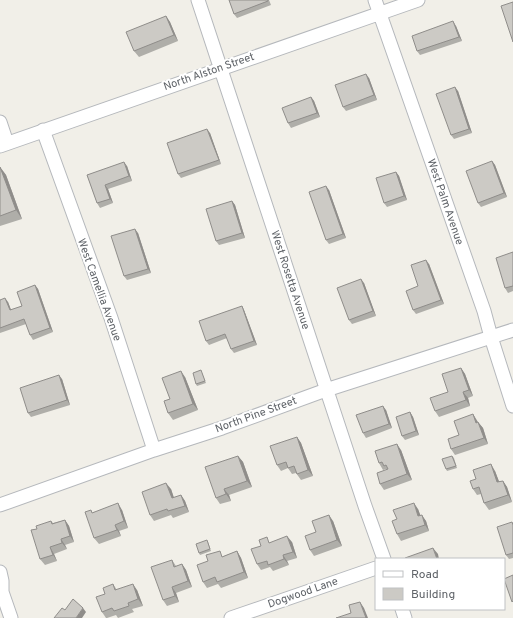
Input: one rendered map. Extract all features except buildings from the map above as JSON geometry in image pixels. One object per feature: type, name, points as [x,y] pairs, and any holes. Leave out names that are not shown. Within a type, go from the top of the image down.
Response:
[{"type":"street","name":"West Rosetta Avenue","points":[[198,0],[326,390],[384,558]]},
{"type":"street","name":"West Palm Avenue","points":[[374,0],[484,311],[513,406]]},
{"type":"street","name":"North Alston Street","points":[[4,144],[418,0]]},
{"type":"street","points":[[0,122],[4,144]]},
{"type":"street","name":"West Camellia Avenue","points":[[43,130],[110,318],[154,450]]},
{"type":"street","name":"North Pine Street","points":[[0,505],[154,450],[222,428],[326,390],[513,330]]},
{"type":"street","name":"Dogwood Lane","points":[[231,618],[375,568]]},
{"type":"street","points":[[0,572],[2,581],[2,597],[11,618]]}]
